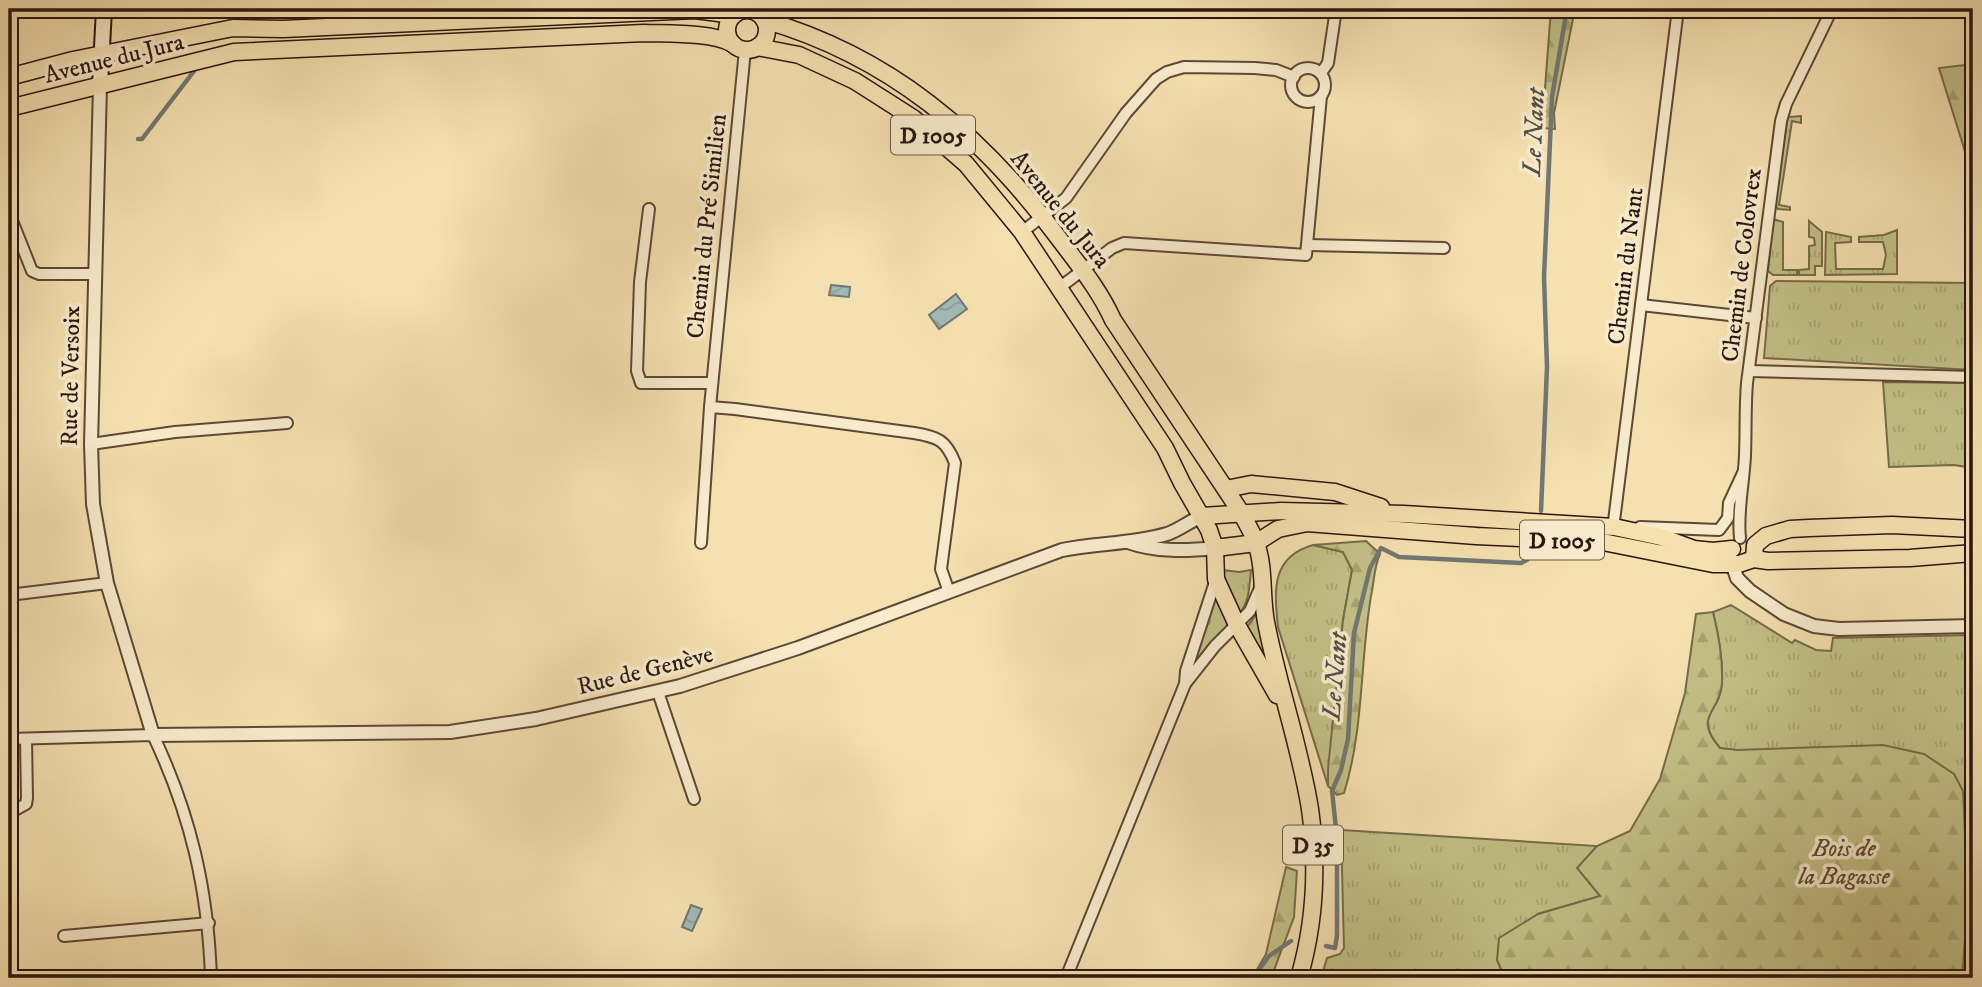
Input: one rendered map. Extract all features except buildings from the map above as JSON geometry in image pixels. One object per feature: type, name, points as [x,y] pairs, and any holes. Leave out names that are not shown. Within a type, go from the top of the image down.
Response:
[{"type":"main road","name":"Rue de Versoix","points":[[100,85],[104,9]]},
{"type":"main road","name":"Avenue du Jura","points":[[9,77],[233,28],[283,29],[695,10],[734,15]]},
{"type":"main road","name":"D 1005","points":[[734,15],[752,11],[764,20]]},
{"type":"main road","points":[[734,15],[728,27],[729,39],[745,47],[766,36],[764,20]]},
{"type":"main road","name":"Avenue du Jura","points":[[764,20],[845,51],[913,90],[981,147],[1043,218],[1100,294],[1113,320],[1242,514],[1256,543]]},
{"type":"main road","name":"Avenue du Jura","points":[[9,108],[234,52],[257,50],[644,33],[722,39],[745,47],[789,52],[820,63],[855,81],[913,118],[966,164],[1022,232],[1166,448],[1209,530],[1214,548]]},
{"type":"main road","name":"D 1005","points":[[1226,489],[1251,484],[1335,492],[1404,514]]},
{"type":"main road","name":"D 1005","points":[[1242,514],[1270,511],[1342,511],[1614,527],[1661,537],[1694,549],[1743,551],[1768,561],[1910,558],[1973,553]]},
{"type":"main road","points":[[1202,516],[1242,514]]},
{"type":"main road","name":"D 1005","points":[[1256,543],[1278,529],[1315,523],[1476,536],[1604,542],[1713,564],[1743,551],[1766,536],[1799,528],[1892,525],[1973,529]]},
{"type":"main road","points":[[1214,548],[1256,543]]},
{"type":"main road","name":"D 35","points":[[1256,543],[1263,577],[1266,622],[1310,807],[1314,859],[1311,928],[1299,978]]},
{"type":"main road","name":"D 35","points":[[1214,548],[1216,579],[1237,625],[1286,713]]},
{"type":"street","points":[[1321,73],[1328,63],[1336,9]]},
{"type":"street","name":"Chemin du Nant","points":[[1614,527],[1678,9]]},
{"type":"street","name":"Chemin de Colovrex","points":[[1743,551],[1739,524],[1744,416],[1781,121],[1786,104],[1832,9]]},
{"type":"street","name":"Chemin du Pré Similien","points":[[701,543],[712,383],[745,47]]},
{"type":"street","points":[[1022,232],[1043,218],[1072,191],[1126,113],[1156,79],[1167,72],[1184,66],[1255,68],[1276,70],[1294,77]]},
{"type":"street","points":[[1307,250],[1321,96],[1325,86],[1321,73],[1316,70],[1304,68],[1294,77],[1292,90],[1297,98],[1312,102],[1321,96]]},
{"type":"street","name":"Rue de Versoix","points":[[100,85],[91,444],[93,504],[107,583],[153,735]]},
{"type":"street","points":[[649,209],[640,282],[637,371],[641,383],[712,383]]},
{"type":"street","points":[[9,213],[32,271],[40,274],[94,274]]},
{"type":"street","points":[[1059,288],[1112,248],[1124,243],[1307,250],[1444,248]]},
{"type":"street","points":[[1642,305],[1756,318]]},
{"type":"street","points":[[1749,371],[1973,377]]},
{"type":"street","points":[[710,407],[914,433],[931,436],[943,442],[949,448],[955,463],[941,569],[949,592]]},
{"type":"street","points":[[91,444],[175,432],[287,423]]},
{"type":"street","points":[[1614,527],[1719,530],[1728,518],[1729,503],[1743,473]]},
{"type":"street","name":"Rue de Genève","points":[[153,735],[450,732],[536,719],[658,692],[798,649],[1062,550],[1128,542],[1166,534],[1202,516]]},
{"type":"street","name":"Rue de Genève","points":[[1128,542],[1148,549],[1214,548]]},
{"type":"street","points":[[1743,551],[1737,578],[1784,614],[1814,626],[1839,629],[1973,626]]},
{"type":"street","points":[[1066,978],[1185,684],[1215,646],[1254,605],[1263,577]]},
{"type":"street","points":[[1185,684],[1186,671],[1216,579]]},
{"type":"street","points":[[9,595],[107,583]]},
{"type":"street","points":[[658,692],[694,799]]},
{"type":"street","points":[[9,739],[153,735],[193,839],[209,923],[211,978]]},
{"type":"street","points":[[17,808],[26,804],[27,798],[26,739]]},
{"type":"street","points":[[64,936],[209,923]]},
{"type":"green space","points":[[1551,9],[1575,9],[1554,113],[1555,129],[1542,128]]},
{"type":"green space","points":[[1973,64],[1973,177],[1939,68]]},
{"type":"green space","points":[[1801,116],[1801,123],[1792,121],[1779,205],[1790,207],[1790,210],[1778,209],[1775,206],[1787,120],[1789,117]]},
{"type":"green space","points":[[1773,219],[1783,222],[1783,270],[1797,270],[1797,275],[1773,275],[1768,271]]},
{"type":"green space","points":[[1809,221],[1822,232],[1822,266],[1815,266],[1815,275],[1799,275],[1799,270],[1809,269],[1809,246],[1815,245],[1814,238],[1809,237]]},
{"type":"green space","points":[[1897,230],[1897,274],[1825,275],[1826,232],[1851,237],[1851,242],[1835,243],[1836,269],[1883,269],[1886,255],[1883,242],[1859,242],[1859,237],[1884,235]]},
{"type":"green space","points":[[1776,281],[1973,283],[1973,370],[1764,358],[1770,286]]},
{"type":"green space","points":[[1883,382],[1973,383],[1973,468],[1954,465],[1889,467]]},
{"type":"green space","points":[[1366,541],[1380,554],[1375,569],[1368,621],[1355,744],[1344,793],[1337,795],[1328,786],[1328,769],[1343,620],[1352,570],[1343,552],[1313,545]]},
{"type":"green space","points":[[1313,545],[1343,552],[1352,570],[1343,620],[1328,786],[1278,627],[1276,600],[1282,566],[1299,550]]},
{"type":"green space","points":[[1223,570],[1251,570],[1247,599],[1239,615],[1224,582]]},
{"type":"green space","points":[[1216,594],[1231,624],[1207,647],[1190,669]]},
{"type":"green space","points":[[1731,605],[1792,643],[1795,640],[1816,650],[1831,651],[1833,638],[1973,635],[1973,978],[1961,978],[1968,901],[1965,848],[1737,750],[1720,748],[1712,737],[1708,721],[1722,683],[1720,647],[1713,612]]},
{"type":"green space","points":[[1258,612],[1265,657],[1247,627]]},
{"type":"green space","name":"Bois de la Bagasse","points":[[1713,612],[1720,647],[1722,683],[1708,728],[1720,748],[1737,750],[1883,745],[1924,754],[1954,774],[1963,791],[1968,901],[1962,978],[1505,978],[1497,960],[1499,938],[1538,914],[1600,896],[1577,868],[1597,846],[1630,831],[1660,779],[1685,693],[1696,614]]},
{"type":"green space","points":[[1341,830],[1597,846],[1578,868],[1601,896],[1538,914],[1497,960],[1505,978],[1321,978],[1327,958],[1340,954],[1344,948]]},
{"type":"green space","points":[[1286,867],[1297,871],[1294,917],[1271,978],[1252,978],[1266,954]]},
{"type":"water","points":[[831,285],[850,287],[849,297],[829,295]]},
{"type":"water","points":[[956,294],[967,309],[939,329],[929,315]]},
{"type":"water","points":[[691,905],[702,909],[692,931],[682,927]]},
{"type":"waterway","name":"Le Nant","points":[[1541,511],[1547,367],[1544,277],[1552,97],[1567,9]]},
{"type":"waterway","points":[[138,139],[142,139],[194,71]]},
{"type":"waterway","name":"Le Nant","points":[[1326,946],[1335,948],[1337,936],[1337,838],[1332,791],[1341,770],[1348,739],[1354,633],[1370,568],[1381,548],[1399,557],[1521,563],[1527,560]]},
{"type":"waterway","name":"Le Nant","points":[[1253,978],[1269,956],[1291,941]]}]
